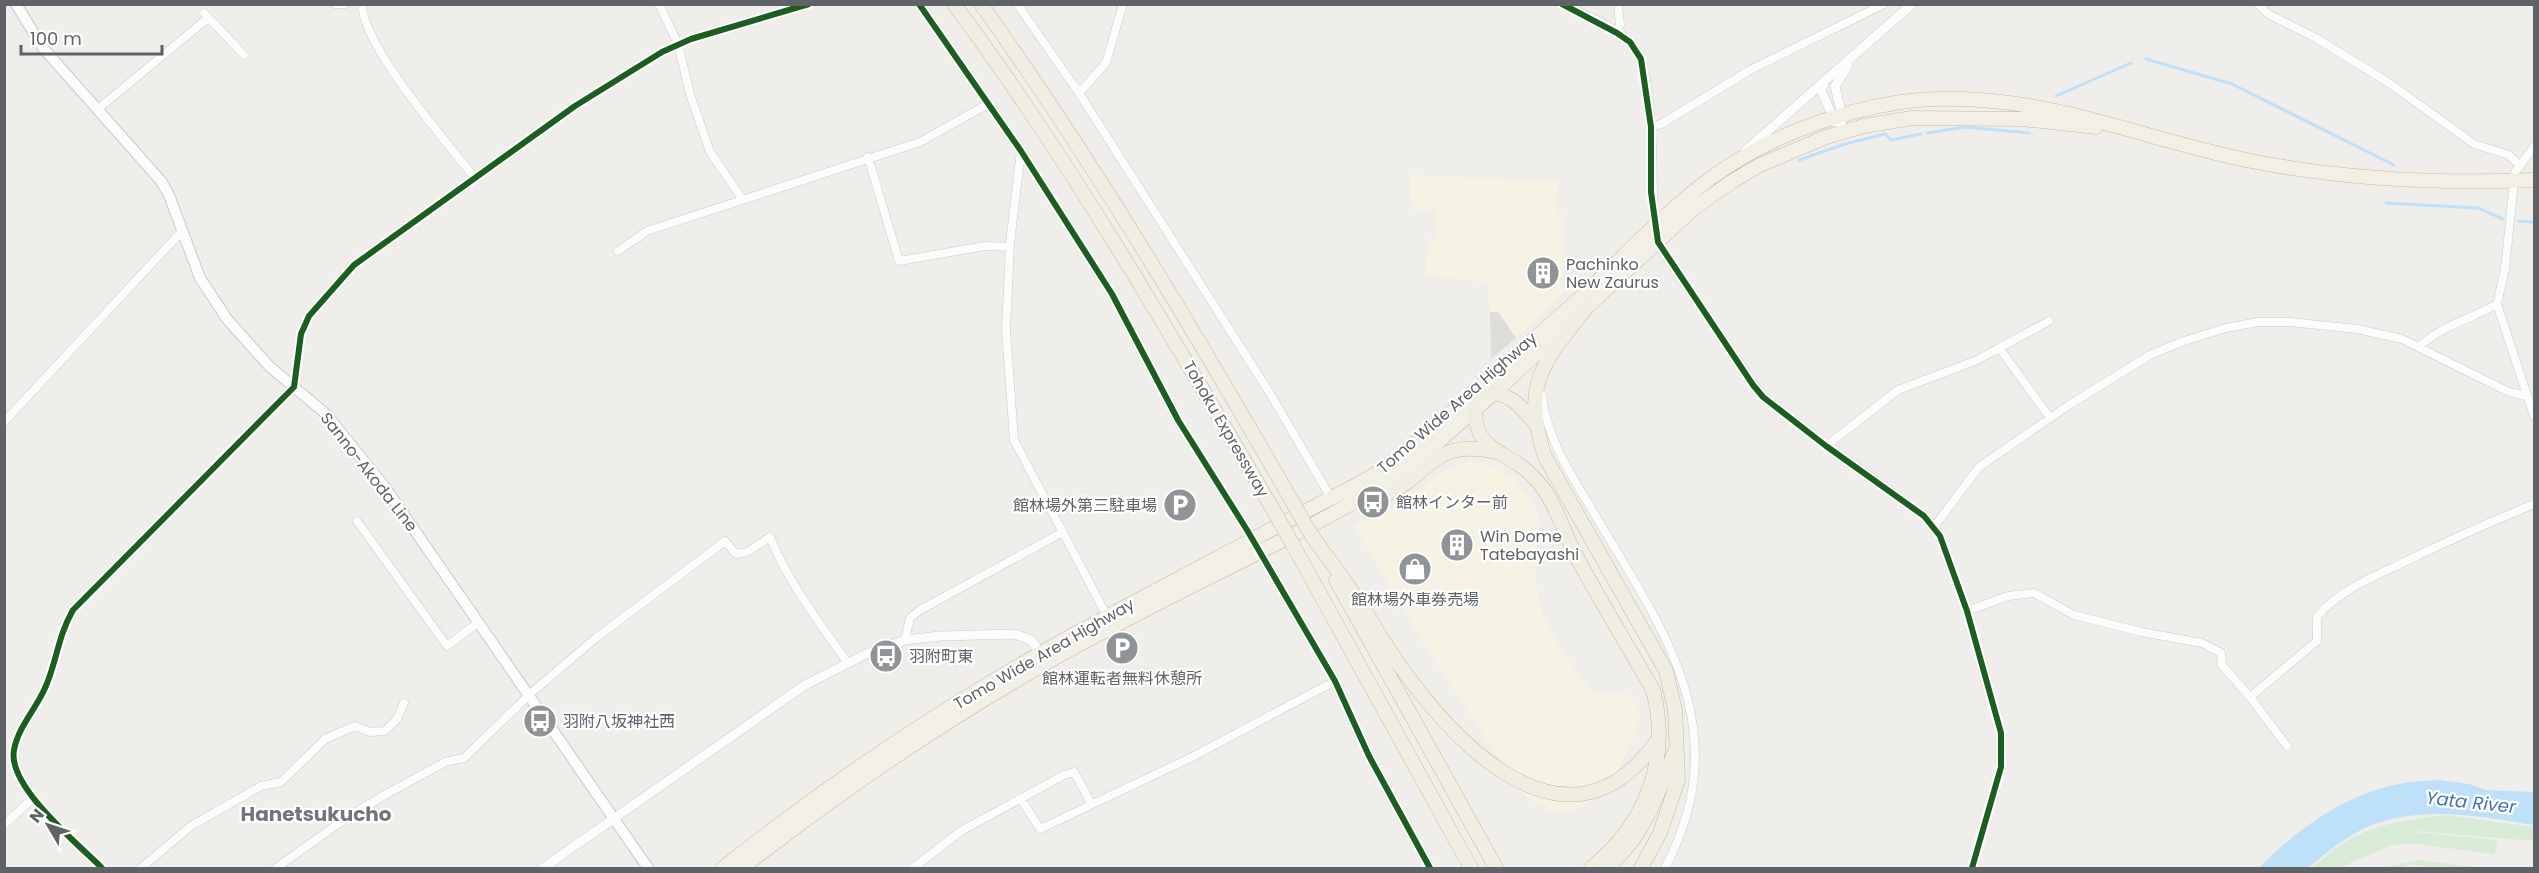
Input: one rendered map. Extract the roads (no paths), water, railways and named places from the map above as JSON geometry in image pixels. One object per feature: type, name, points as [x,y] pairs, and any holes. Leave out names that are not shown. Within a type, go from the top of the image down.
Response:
[{"type":"highway","name":"Tohoku Expressway","points":[[954,4],[1087,199],[1180,350],[1293,545],[1471,868]]},
{"type":"highway","name":"Tohoku Expressway","points":[[981,4],[1076,141],[1148,255],[1312,536],[1496,868]]},
{"type":"highway","name":"Tomo Wide Area Highway","points":[[742,868],[866,776],[1107,616],[1360,500],[1401,473],[1474,411],[1587,307],[1656,235],[1683,200],[1729,166],[1771,142],[1837,116],[1906,101],[1978,99],[2064,111],[2116,128],[2241,159],[2298,170],[2406,180],[2535,180]]},
{"type":"highway","name":"Tomo Wide Area Highway","points":[[723,868],[792,813],[860,766],[1044,657],[1256,546],[1331,498],[1384,468],[1656,235],[1743,174],[1790,150],[1841,132],[1888,122],[1929,117],[2022,119],[2116,128]]},
{"type":"highway","points":[[1587,307],[1542,369],[1536,390],[1537,426],[1545,457],[1562,490],[1666,671],[1675,710],[1676,749],[1679,765],[1675,794],[1660,833],[1641,868]]},
{"type":"highway","points":[[1537,426],[1518,403],[1496,391],[1475,390],[1474,411],[1480,433],[1496,452],[1530,473],[1546,492],[1583,569],[1653,690],[1658,706],[1659,761],[1656,774],[1639,814],[1619,842],[1591,868]]},
{"type":"highway","points":[[1360,500],[1382,496],[1398,487],[1431,461],[1454,450],[1479,448],[1496,452]]},
{"type":"highway","points":[[1312,536],[1357,597],[1455,752]]},
{"type":"highway","points":[[1630,795],[1641,777],[1658,737]]},
{"type":"highway","points":[[1606,868],[1625,850],[1646,822],[1676,749]]},
{"type":"highway","points":[[1408,753],[1462,868]]},
{"type":"main road","name":"Sanno-Akoda Line","points":[[16,4],[43,48],[161,181],[170,195],[200,278],[227,319],[246,343],[326,414],[384,486],[530,694],[648,868]]},
{"type":"street","points":[[336,4],[345,4]]},
{"type":"street","points":[[659,4],[678,44],[690,94],[710,152],[743,200]]},
{"type":"street","points":[[102,868],[33,798],[13,762],[17,739],[46,687],[61,631],[72,610],[294,387],[301,334],[309,316],[354,265],[474,177],[624,74],[678,44],[809,4]]},
{"type":"street","points":[[919,4],[1021,151],[1112,294],[1178,420],[1256,546],[1335,681],[1369,756],[1431,868]]},
{"type":"street","points":[[1017,4],[1079,93],[1274,399],[1331,498]]},
{"type":"street","points":[[1079,93],[1106,63],[1123,4]]},
{"type":"street","points":[[1562,4],[1630,42],[1641,59],[1651,127],[1656,235],[1758,391],[1826,446],[1934,526],[1946,551],[1967,611],[1998,716],[2003,748],[2001,767],[1972,868]]},
{"type":"street","points":[[1617,33],[1620,25],[1618,4]]},
{"type":"street","points":[[1651,127],[1661,124],[1752,69],[1884,4]]},
{"type":"street","points":[[1729,166],[1912,4]]},
{"type":"street","points":[[2258,4],[2268,14],[2316,38],[2389,82],[2474,144],[2509,155],[2519,165]]},
{"type":"street","points":[[361,5],[388,66],[474,177]]},
{"type":"street","points":[[98,110],[206,16],[244,55]]},
{"type":"street","points":[[1841,132],[1835,93],[1838,79],[1877,36]]},
{"type":"street","points":[[1825,80],[1821,90],[1837,116]]},
{"type":"street","points":[[618,251],[647,231],[868,157],[920,142],[988,104]]},
{"type":"street","points":[[2535,147],[2519,165],[2514,181],[2505,269],[2497,304],[2526,396],[2535,416]]},
{"type":"street","points":[[1021,151],[1010,247],[1006,330],[1014,440],[1107,616]]},
{"type":"street","points":[[868,157],[898,261],[985,246],[1010,247]]},
{"type":"street","points":[[4,422],[182,231]]},
{"type":"street","points":[[2420,346],[2451,324],[2477,315],[2497,304]]},
{"type":"street","points":[[1826,446],[1898,390],[1969,364],[2049,321]]},
{"type":"street","points":[[1934,526],[1979,467],[2090,391],[2150,355],[2197,336],[2243,324],[2290,322],[2349,328],[2402,339],[2509,392],[2526,396]]},
{"type":"street","points":[[2000,349],[2050,418]]},
{"type":"street","points":[[1542,395],[1543,407],[1562,459],[1672,649],[1688,697],[1695,727],[1694,777],[1679,841],[1665,868]]},
{"type":"street","points":[[2250,697],[2317,641],[2317,617],[2335,599],[2431,548],[2535,504]]},
{"type":"street","points":[[357,521],[447,646],[479,622]]},
{"type":"street","points":[[905,640],[909,618],[920,610],[1063,532]]},
{"type":"street","points":[[276,868],[345,819],[383,796],[445,762],[464,758],[530,694],[597,637],[725,541],[736,554],[747,552],[770,537],[776,553],[847,662]]},
{"type":"street","points":[[1967,611],[2018,593],[2034,593],[2074,615],[2140,632],[2202,643],[2221,653],[2222,665],[2250,697],[2287,746]]},
{"type":"street","points":[[543,868],[805,685],[847,662],[905,640],[1003,632],[1024,636],[1044,657]]},
{"type":"street","points":[[1021,799],[1040,828],[1192,757],[1335,681]]},
{"type":"street","points":[[141,868],[191,826],[213,816],[261,786],[281,783],[325,739],[355,726],[370,732],[385,731],[397,719],[404,703]]},
{"type":"street","points":[[4,754],[14,751]]},
{"type":"street","points":[[913,868],[961,831],[1064,775],[1074,772],[1091,803]]},
{"type":"street","points":[[4,825],[33,798]]},
{"type":"water","name":"Yata River","points":[[2440,780],[2469,784],[2486,790],[2534,792],[2534,825],[2449,814],[2406,816],[2357,832],[2308,868],[2259,868],[2305,827],[2341,805],[2379,789],[2409,782]]},
{"type":"waterway","points":[[2146,59],[2232,84],[2394,165]]},
{"type":"waterway","points":[[2056,96],[2131,63]]},
{"type":"waterway","points":[[1927,133],[1966,127],[2029,133]]},
{"type":"waterway","points":[[1799,160],[1845,144],[1885,134],[1891,140],[1921,134]]},
{"type":"waterway","points":[[2386,203],[2478,208],[2503,219]]},
{"type":"waterway","points":[[2519,221],[2534,222]]},
{"type":"place","name":"Pachinko New Zaurus","points":[[1543,273]]},
{"type":"place","name":"館林インター前","points":[[1373,502]]},
{"type":"place","name":"館林場外第三駐車場","points":[[1180,505]]},
{"type":"place","name":"Win Dome Tatebayashi","points":[[1457,545]]},
{"type":"place","name":"館林場外車券売場","points":[[1415,569]]},
{"type":"place","name":"館林運転者無料休憩所","points":[[1122,648]]},
{"type":"place","name":"羽附町東","points":[[886,656]]},
{"type":"place","name":"羽附八坂神社西","points":[[540,721]]},
{"type":"district","name":"Hanetsukucho","points":[[316,814]]}]
